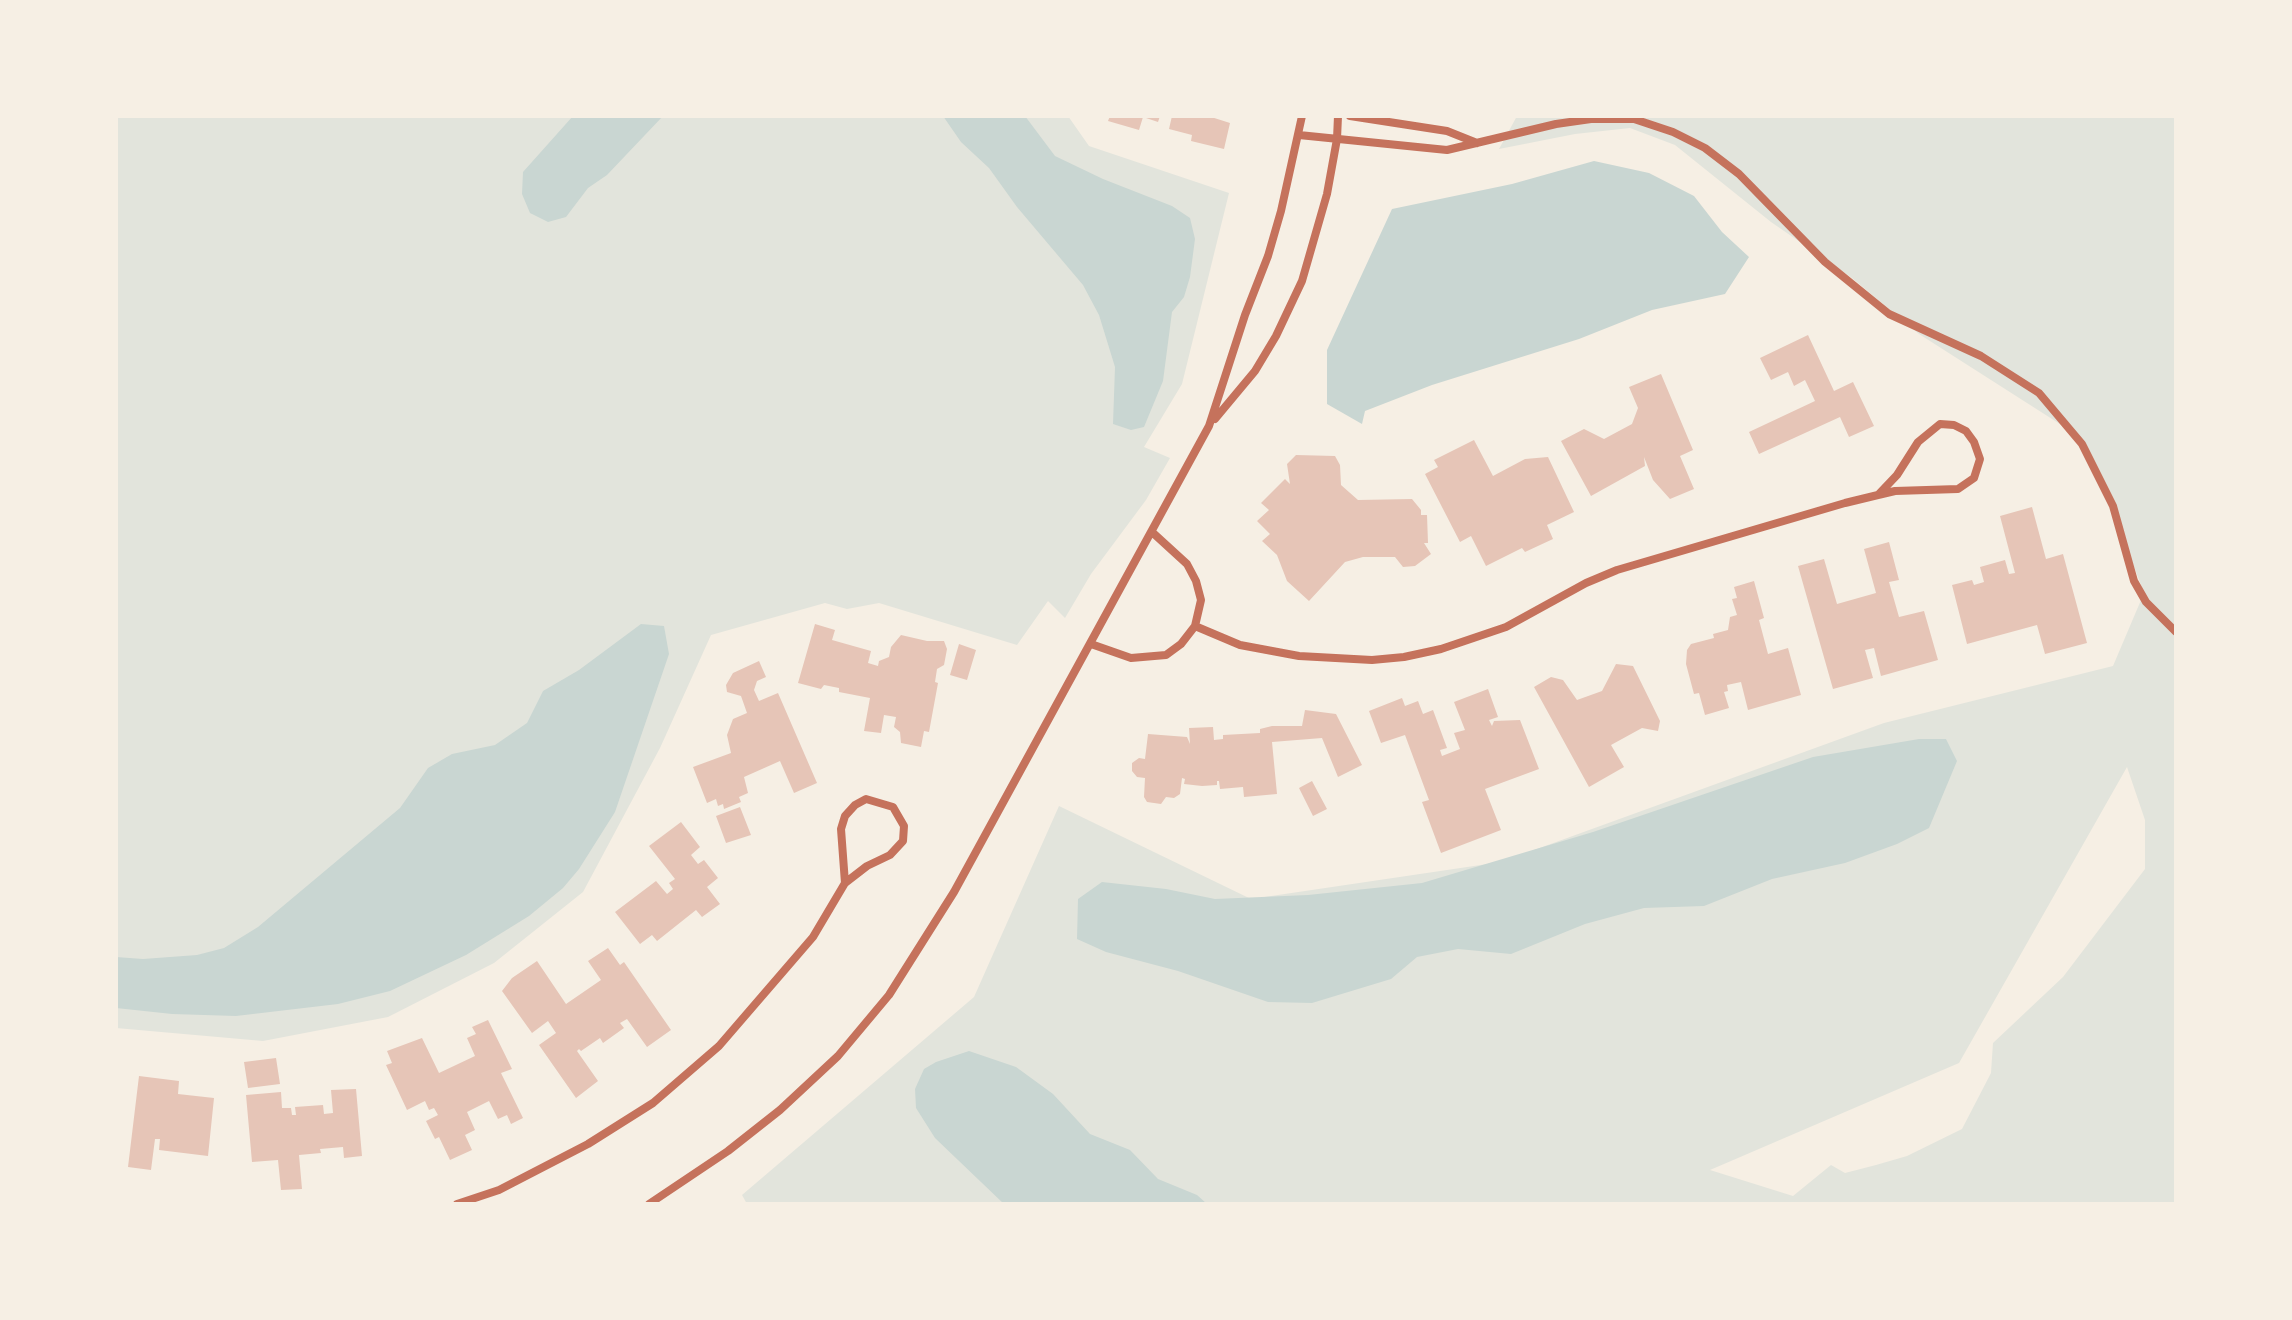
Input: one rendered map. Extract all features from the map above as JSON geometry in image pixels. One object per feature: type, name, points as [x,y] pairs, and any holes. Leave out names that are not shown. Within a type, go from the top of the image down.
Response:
[{"type":"street","points":[[649,1204],[728,1151],[780,1110],[838,1056],[889,995],[954,892],[1209,426],[1268,256],[1302,116]]},
{"type":"street","points":[[1209,426],[1255,371],[1276,336],[1302,281],[1327,194],[1338,116]]},
{"type":"street","points":[[1350,116],[1447,131],[1477,143]]},
{"type":"street","points":[[1299,135],[1447,150],[1567,122],[1634,119],[1673,132],[1705,148],[1739,174],[1825,262],[1889,314],[1981,356],[2039,393],[2082,444],[2113,506],[2134,581],[2146,602],[2176,632]]},
{"type":"street","points":[[1195,626],[1240,645],[1278,653],[1336,660],[1404,657],[1475,640],[1617,570],[1878,495],[1895,491],[1958,489],[1974,478],[1980,459],[1974,442],[1966,431],[1954,425],[1940,424],[1929,430],[1897,475],[1878,495]]},
{"type":"street","points":[[1091,644],[1131,658],[1166,655],[1181,644],[1195,626],[1201,600],[1196,581],[1187,564],[1152,532]]},
{"type":"street","points":[[457,1204],[499,1190],[588,1144],[653,1103],[719,1046],[813,937],[845,883],[867,866],[890,855],[903,841],[904,826],[893,807],[866,799],[845,816],[841,829],[845,883]]},
{"type":"shaded area","points":[[116,116],[1068,116],[1089,146],[1229,193],[1182,384],[1144,447],[1170,458],[1146,500],[1091,574],[1065,618],[1048,601],[1017,645],[879,603],[847,609],[825,603],[711,635],[660,748],[583,892],[494,963],[388,1017],[263,1041],[116,1028]]},
{"type":"shaded area","points":[[573,116],[663,116],[607,175],[588,188],[566,217],[548,222],[530,213],[522,194],[523,172]]},
{"type":"shaded area","points":[[943,116],[1025,116],[1055,156],[1172,206],[1190,218],[1195,239],[1190,277],[1184,297],[1172,312],[1163,381],[1144,427],[1131,430],[1113,424],[1115,367],[1099,315],[1083,285],[1017,207],[989,168],[961,142]]},
{"type":"shaded area","points":[[1517,116],[2176,116],[2176,1204],[747,1204],[742,1195],[974,997],[1059,806],[1251,899],[1501,862],[1884,723],[2113,666],[2144,593],[2088,453],[2063,426],[1919,334],[1852,278],[1771,222],[1675,145],[1630,128],[1575,134],[1499,149]],"holes":[[[2127,767],[2145,820],[2145,869],[2063,977],[1993,1043],[1991,1073],[1962,1129],[1907,1156],[1876,1165],[1845,1173],[1831,1165],[1793,1196],[1710,1170],[1959,1063]]]},
{"type":"shaded area","points":[[1594,161],[1649,173],[1694,196],[1722,232],[1749,257],[1725,294],[1652,310],[1579,339],[1432,385],[1365,411],[1362,424],[1327,404],[1327,350],[1392,209],[1512,184]]},
{"type":"shaded area","points":[[641,624],[664,626],[669,654],[615,812],[579,869],[563,888],[529,916],[466,955],[390,991],[338,1004],[236,1016],[116,1008],[116,957],[143,959],[197,955],[224,948],[258,927],[400,808],[428,768],[452,754],[495,745],[527,723],[543,691],[579,670]]},
{"type":"shaded area","points":[[1919,739],[1946,739],[1957,761],[1929,828],[1897,844],[1845,863],[1772,879],[1704,906],[1644,908],[1585,924],[1511,954],[1458,949],[1417,957],[1391,979],[1312,1003],[1268,1002],[1178,971],[1106,952],[1077,939],[1078,899],[1102,882],[1166,889],[1215,899],[1308,895],[1422,883],[1593,832],[1813,757]]},
{"type":"shaded area","points":[[969,1051],[1016,1067],[1053,1094],[1090,1134],[1130,1150],[1158,1179],[1197,1195],[1207,1204],[1004,1204],[935,1138],[916,1108],[915,1089],[924,1069]]},
{"type":"building","points":[[1110,116],[1160,116],[1158,122],[1143,117],[1139,130],[1108,121]]},
{"type":"building","points":[[1172,116],[1208,116],[1230,123],[1224,149],[1191,141],[1192,135],[1169,129]]},
{"type":"building","points":[[1808,335],[1834,391],[1853,382],[1874,426],[1849,437],[1840,417],[1759,454],[1749,432],[1815,401],[1805,380],[1794,386],[1788,372],[1771,380],[1760,358]]},
{"type":"building","points":[[1661,374],[1693,450],[1680,456],[1694,489],[1670,499],[1653,480],[1644,457],[1645,466],[1591,496],[1561,441],[1584,429],[1604,439],[1632,424],[1638,408],[1629,387]]},
{"type":"building","points":[[1474,440],[1493,476],[1525,459],[1548,457],[1574,512],[1547,525],[1553,539],[1525,552],[1522,548],[1486,566],[1471,536],[1460,542],[1425,474],[1438,467],[1434,460]]},
{"type":"building","points":[[1296,455],[1335,456],[1340,465],[1341,485],[1358,500],[1412,499],[1421,510],[1421,515],[1427,515],[1428,543],[1424,543],[1431,554],[1415,566],[1403,567],[1395,557],[1363,557],[1345,562],[1309,601],[1287,581],[1277,555],[1262,541],[1270,534],[1257,521],[1269,510],[1261,503],[1285,479],[1290,484],[1287,464]]},
{"type":"building","points":[[2032,507],[2046,559],[2063,554],[2087,643],[2045,654],[2037,625],[1967,644],[1952,585],[1972,580],[1974,585],[1984,582],[1980,567],[2005,560],[2009,574],[2015,573],[2000,516]]},
{"type":"building","points":[[1889,542],[1899,580],[1889,582],[1899,617],[1924,611],[1938,660],[1881,676],[1874,648],[1865,650],[1873,678],[1833,689],[1798,566],[1824,559],[1837,604],[1876,593],[1864,549]]},
{"type":"building","points":[[1754,581],[1764,618],[1759,620],[1768,654],[1788,648],[1801,695],[1748,710],[1741,682],[1727,685],[1728,691],[1724,692],[1729,708],[1705,715],[1699,693],[1694,694],[1686,664],[1687,650],[1691,644],[1714,638],[1713,634],[1728,630],[1730,617],[1737,615],[1732,599],[1737,598],[1734,587]]},
{"type":"building","points":[[815,624],[835,630],[832,640],[871,651],[868,663],[878,666],[879,661],[889,657],[891,647],[901,635],[944,641],[947,649],[944,665],[937,669],[935,682],[938,683],[929,732],[924,731],[921,747],[901,743],[900,732],[894,727],[896,717],[884,715],[881,733],[864,731],[870,698],[839,692],[839,688],[824,685],[821,689],[798,683]]},
{"type":"building","points":[[959,644],[976,650],[967,680],[950,675]]},
{"type":"building","points":[[759,661],[766,677],[757,681],[754,690],[759,701],[778,693],[817,783],[794,793],[780,761],[744,777],[748,793],[739,797],[741,802],[724,809],[723,804],[718,806],[716,799],[707,803],[693,767],[731,753],[727,735],[733,719],[747,713],[741,696],[727,692],[726,685],[733,673]]},
{"type":"building","points":[[1616,664],[1633,666],[1660,721],[1658,731],[1642,728],[1611,745],[1624,767],[1589,787],[1534,687],[1551,677],[1563,680],[1577,700],[1602,691]]},
{"type":"building","points":[[1488,689],[1498,717],[1489,720],[1492,726],[1494,721],[1520,720],[1539,769],[1485,789],[1501,830],[1441,853],[1422,802],[1429,800],[1405,735],[1381,743],[1369,711],[1402,698],[1405,706],[1418,701],[1423,714],[1433,710],[1447,748],[1440,750],[1442,756],[1460,749],[1454,733],[1465,730],[1454,702]]},
{"type":"building","points":[[1305,710],[1336,714],[1362,765],[1338,777],[1322,738],[1272,742],[1277,794],[1244,797],[1243,787],[1220,789],[1219,781],[1217,785],[1184,784],[1185,779],[1182,778],[1180,794],[1174,798],[1166,797],[1161,804],[1147,802],[1144,797],[1145,778],[1137,777],[1132,771],[1132,763],[1139,758],[1145,759],[1148,734],[1187,737],[1190,744],[1189,728],[1213,727],[1214,740],[1223,739],[1223,735],[1260,733],[1260,729],[1272,726],[1302,726]]},
{"type":"building","points":[[1312,781],[1327,809],[1313,816],[1299,788]]},
{"type":"building","points":[[740,807],[751,835],[726,843],[716,816]]},
{"type":"building","points":[[681,822],[700,847],[691,855],[698,864],[704,860],[718,878],[707,887],[720,904],[702,917],[696,910],[657,941],[652,935],[640,944],[615,912],[656,881],[667,894],[673,889],[669,883],[675,879],[649,846]]},
{"type":"building","points":[[608,948],[620,965],[624,962],[671,1030],[647,1047],[627,1019],[620,1023],[624,1028],[603,1043],[600,1038],[581,1051],[579,1049],[577,1051],[598,1081],[576,1098],[539,1045],[556,1033],[548,1021],[532,1033],[502,991],[512,978],[537,961],[566,1004],[601,980],[588,961]]},
{"type":"building","points":[[488,1020],[512,1069],[501,1073],[523,1118],[511,1124],[507,1115],[498,1119],[489,1101],[467,1112],[475,1130],[465,1135],[472,1150],[450,1160],[439,1137],[435,1139],[426,1121],[438,1115],[434,1108],[429,1110],[425,1101],[407,1110],[386,1065],[392,1063],[387,1051],[422,1038],[439,1073],[475,1056],[467,1038],[476,1034],[472,1027]]},
{"type":"building","points":[[276,1058],[280,1084],[248,1088],[244,1062]]},
{"type":"building","points":[[139,1076],[179,1081],[178,1094],[214,1098],[208,1156],[159,1150],[160,1139],[155,1139],[151,1170],[128,1167]]},
{"type":"building","points":[[356,1089],[362,1156],[344,1158],[343,1147],[299,1155],[302,1189],[281,1190],[278,1160],[252,1162],[246,1095],[281,1092],[282,1108],[291,1108],[292,1115],[296,1115],[295,1107],[323,1105],[324,1114],[333,1113],[331,1090]]}]
